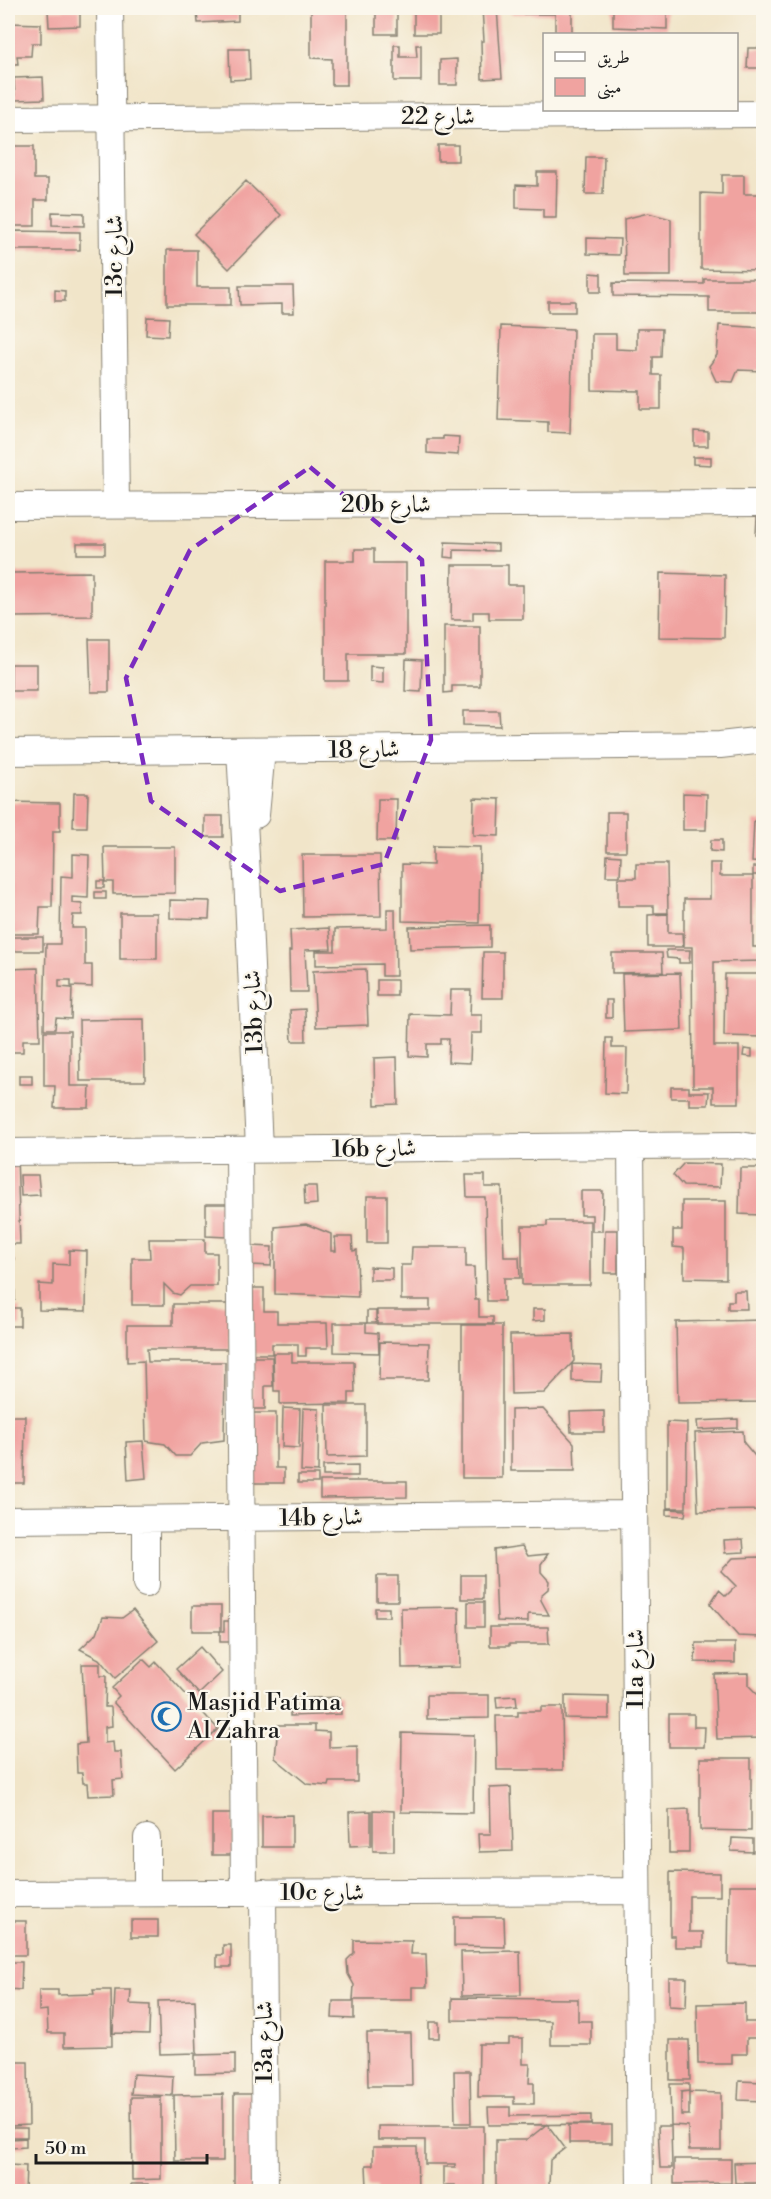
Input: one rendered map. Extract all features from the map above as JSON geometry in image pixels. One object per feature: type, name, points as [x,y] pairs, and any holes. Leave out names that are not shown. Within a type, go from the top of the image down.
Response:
[{"type":"street","name":"13c شارع","points":[[110,8],[116,506]]},
{"type":"street","name":"شارع 22","points":[[8,118],[764,114]]},
{"type":"street","name":"20b شارع","points":[[8,506],[764,503]]},
{"type":"street","name":"شارع 18","points":[[8,752],[720,745],[764,740]]},
{"type":"street","name":"شارع 18","points":[[720,745],[764,751]]},
{"type":"street","name":"13b شارع","points":[[241,1518],[249,1150],[248,875],[255,830],[251,750]]},
{"type":"street","name":"16b شارع","points":[[8,1152],[756,1145]]},
{"type":"street","name":"11a شارع","points":[[631,1146],[640,2192]]},
{"type":"street","name":"14b شارع","points":[[8,1520],[634,1514]]},
{"type":"street","name":"13a شارع","points":[[241,1518],[265,2192]]},
{"type":"street","points":[[146,1519],[146,1584]]},
{"type":"street","points":[[147,1838],[147,1893]]},
{"type":"street","name":"10c شارع","points":[[8,1894],[637,1891]]},
{"type":"highlighted area","points":[[310,467],[422,560],[431,740],[384,864],[280,891],[151,801],[126,678],[190,550]]},
{"type":"building","points":[[176,8],[238,8],[238,21],[198,23],[197,11],[176,12]]},
{"type":"building","points":[[311,8],[347,8],[347,85],[332,85],[332,59],[311,58]]},
{"type":"building","points":[[376,8],[397,8],[397,34],[376,34]]},
{"type":"building","points":[[414,8],[439,8],[439,34],[414,34]]},
{"type":"building","points":[[482,8],[497,8],[502,78],[482,79],[481,41],[484,41]]},
{"type":"building","points":[[506,8],[572,8],[572,33],[555,33],[555,14],[512,14]]},
{"type":"building","points":[[613,8],[667,9],[667,29],[613,27]]},
{"type":"building","points":[[48,10],[80,10],[80,26],[49,27]]},
{"type":"building","points":[[8,23],[41,24],[41,43],[32,43],[31,56],[17,56],[18,64],[8,64]]},
{"type":"building","points":[[394,45],[400,45],[400,57],[417,57],[416,45],[421,45],[421,81],[394,81]]},
{"type":"building","points":[[748,48],[764,48],[764,68],[747,68]]},
{"type":"building","points":[[229,49],[249,49],[250,79],[230,80]]},
{"type":"building","points":[[457,59],[457,85],[440,85],[440,60]]},
{"type":"building","points":[[43,77],[44,99],[15,100],[14,78]]},
{"type":"building","points":[[438,145],[458,145],[458,161],[438,161]]},
{"type":"building","points":[[8,146],[34,146],[34,179],[48,179],[48,200],[35,200],[35,226],[8,226]]},
{"type":"building","points":[[586,157],[604,157],[603,194],[585,194]]},
{"type":"building","points":[[537,172],[557,172],[556,218],[543,218],[543,209],[516,208],[516,185],[537,186]]},
{"type":"building","points":[[722,175],[744,175],[744,194],[764,194],[764,270],[701,269],[701,193],[722,194]]},
{"type":"building","points":[[246,181],[281,215],[229,269],[194,234]]},
{"type":"building","points":[[52,212],[84,213],[84,226],[52,225]]},
{"type":"building","points":[[648,213],[671,219],[671,276],[625,276],[624,219]]},
{"type":"building","points":[[15,231],[80,232],[80,250],[15,250]]},
{"type":"building","points":[[587,238],[620,239],[619,255],[587,254]]},
{"type":"building","points":[[167,250],[197,250],[197,287],[231,287],[231,305],[167,305]]},
{"type":"building","points":[[590,273],[601,274],[601,292],[590,292]]},
{"type":"building","points":[[704,279],[764,279],[764,312],[709,312],[709,297],[613,296],[613,283],[704,284]]},
{"type":"building","points":[[239,286],[293,286],[294,313],[282,313],[282,304],[240,305]]},
{"type":"building","points":[[55,290],[65,291],[65,301],[55,301]]},
{"type":"building","points":[[548,301],[575,301],[575,312],[548,312]]},
{"type":"building","points":[[147,317],[169,318],[168,336],[146,335]]},
{"type":"building","points":[[719,325],[764,328],[764,371],[738,370],[733,382],[716,381],[709,366],[717,355]]},
{"type":"building","points":[[501,326],[573,329],[570,433],[548,432],[548,422],[498,420]]},
{"type":"building","points":[[637,329],[662,329],[661,357],[653,357],[653,375],[661,375],[661,409],[640,409],[640,391],[592,390],[592,334],[616,334],[616,349],[637,350]]},
{"type":"building","points":[[694,431],[708,432],[708,446],[694,446]]},
{"type":"building","points":[[443,436],[459,437],[458,455],[427,453],[427,439],[443,439]]},
{"type":"building","points":[[693,457],[711,457],[711,465],[693,464]]},
{"type":"building","points":[[757,517],[764,517],[764,536],[756,535]]},
{"type":"building","points":[[445,542],[498,544],[498,551],[454,550],[454,558],[444,557]]},
{"type":"building","points":[[77,543],[105,543],[105,554],[77,554]]},
{"type":"building","points":[[355,549],[374,549],[374,563],[406,563],[406,654],[348,654],[348,681],[325,681],[325,561],[355,561]]},
{"type":"building","points":[[452,565],[508,565],[508,585],[523,585],[523,619],[489,619],[489,612],[473,612],[473,620],[451,620]]},
{"type":"building","points":[[92,572],[92,616],[13,617],[11,573]]},
{"type":"building","points":[[660,573],[725,575],[724,638],[659,637]]},
{"type":"building","points":[[757,573],[764,573],[764,618],[759,618]]},
{"type":"building","points":[[444,626],[480,626],[480,686],[452,686],[452,692],[444,693]]},
{"type":"building","points":[[89,639],[109,639],[109,692],[91,692]]},
{"type":"building","points":[[406,659],[422,660],[421,692],[405,691]]},
{"type":"building","points":[[11,664],[37,664],[37,691],[11,691]]},
{"type":"building","points":[[370,666],[383,667],[383,683],[370,682]]},
{"type":"building","points":[[463,711],[499,711],[500,726],[463,725]]},
{"type":"building","points":[[74,793],[88,793],[87,827],[73,827]]},
{"type":"building","points":[[683,793],[707,794],[706,830],[683,830]]},
{"type":"building","points":[[474,798],[500,799],[499,836],[473,835]]},
{"type":"building","points":[[378,799],[397,799],[396,841],[377,841]]},
{"type":"building","points":[[8,802],[60,803],[60,831],[53,831],[52,907],[40,907],[39,934],[8,934]]},
{"type":"building","points":[[607,812],[626,812],[626,851],[607,851]]},
{"type":"building","points":[[205,816],[223,816],[223,837],[205,837]]},
{"type":"building","points":[[754,821],[764,822],[764,863],[752,862]]},
{"type":"building","points":[[711,840],[722,840],[722,852],[710,851]]},
{"type":"building","points":[[433,846],[480,847],[479,923],[402,921],[402,864],[433,865]]},
{"type":"building","points":[[104,847],[175,847],[175,893],[113,894],[113,882],[105,882]]},
{"type":"building","points":[[73,854],[89,855],[88,898],[72,897],[72,903],[82,904],[82,915],[73,915],[72,928],[85,928],[85,965],[92,965],[92,987],[71,986],[71,980],[59,980],[59,987],[72,988],[71,1019],[56,1018],[55,1029],[44,1029],[46,944],[60,944],[61,876],[73,877]]},
{"type":"building","points":[[302,855],[380,855],[381,916],[303,917]]},
{"type":"building","points":[[607,855],[621,856],[620,876],[606,876]]},
{"type":"building","points":[[710,863],[720,863],[720,876],[753,876],[753,947],[763,947],[763,961],[714,962],[714,1046],[739,1046],[739,1103],[713,1103],[713,1087],[693,1087],[692,947],[684,947],[684,899],[710,899]]},
{"type":"building","points":[[636,864],[667,864],[668,913],[654,913],[654,906],[618,906],[618,878],[636,878]]},
{"type":"building","points":[[753,867],[764,867],[764,875],[753,875]]},
{"type":"building","points":[[97,881],[104,881],[104,888],[97,888]]},
{"type":"building","points":[[95,892],[106,892],[106,899],[95,899]]},
{"type":"building","points":[[170,900],[210,901],[209,919],[170,918]]},
{"type":"building","points":[[387,909],[395,909],[396,976],[382,976],[382,964],[316,965],[316,951],[335,951],[335,929],[387,928]]},
{"type":"building","points":[[120,913],[157,913],[157,959],[120,959]]},
{"type":"building","points":[[668,914],[668,933],[682,933],[683,947],[648,947],[648,915]]},
{"type":"building","points":[[490,925],[490,947],[410,949],[409,927]]},
{"type":"building","points":[[329,928],[331,949],[305,950],[307,992],[290,992],[290,930]]},
{"type":"building","points":[[8,937],[43,937],[43,951],[8,951]]},
{"type":"building","points":[[666,950],[690,950],[689,963],[679,963],[679,959],[667,958]]},
{"type":"building","points":[[483,952],[503,952],[503,998],[482,998]]},
{"type":"building","points":[[612,953],[662,953],[663,972],[612,973]]},
{"type":"building","points":[[38,968],[40,1040],[23,1040],[23,1052],[8,1052],[8,969]]},
{"type":"building","points":[[366,969],[368,1025],[316,1027],[313,971]]},
{"type":"building","points":[[680,973],[682,1030],[624,1032],[622,974]]},
{"type":"building","points":[[725,974],[764,974],[764,1037],[724,1036]]},
{"type":"building","points":[[377,980],[397,980],[397,996],[377,996]]},
{"type":"building","points":[[451,990],[471,990],[470,1015],[482,1015],[482,1033],[471,1033],[470,1063],[448,1062],[449,1039],[441,1039],[441,1044],[427,1044],[427,1057],[409,1056],[410,1014],[450,1015]]},
{"type":"building","points":[[606,1000],[612,1000],[612,1018],[606,1018]]},
{"type":"building","points":[[305,1009],[306,1041],[292,1041],[290,1010]]},
{"type":"building","points":[[144,1019],[145,1081],[80,1081],[79,1020]]},
{"type":"building","points":[[44,1031],[70,1031],[70,1086],[90,1086],[89,1108],[54,1108],[55,1086],[44,1086]]},
{"type":"building","points":[[606,1038],[612,1038],[612,1048],[627,1048],[626,1094],[605,1093]]},
{"type":"building","points":[[744,1049],[752,1050],[752,1057],[743,1056]]},
{"type":"building","points":[[397,1057],[398,1104],[375,1105],[374,1058]]},
{"type":"building","points":[[19,1075],[32,1075],[32,1084],[19,1084]]},
{"type":"building","points":[[671,1087],[689,1087],[689,1092],[709,1092],[708,1105],[689,1105],[689,1098],[671,1098]]},
{"type":"building","points":[[8,1155],[17,1155],[20,1244],[8,1244]]},
{"type":"building","points":[[684,1163],[721,1164],[720,1187],[683,1186],[673,1175]]},
{"type":"building","points":[[740,1168],[761,1168],[760,1215],[739,1214]]},
{"type":"building","points":[[20,1175],[38,1175],[40,1195],[21,1196]]},
{"type":"building","points":[[466,1175],[485,1175],[485,1187],[502,1187],[504,1257],[519,1257],[520,1278],[504,1278],[504,1301],[487,1301],[485,1197],[467,1197]]},
{"type":"building","points":[[304,1186],[316,1186],[317,1204],[305,1205]]},
{"type":"building","points":[[581,1191],[603,1191],[602,1231],[592,1231],[592,1215],[581,1215]]},
{"type":"building","points":[[367,1196],[387,1196],[387,1243],[367,1243]]},
{"type":"building","points":[[682,1201],[726,1201],[726,1279],[684,1278],[684,1248],[673,1247],[673,1230],[682,1230]]},
{"type":"building","points":[[206,1204],[227,1204],[227,1237],[206,1236]]},
{"type":"building","points":[[547,1221],[590,1221],[590,1285],[522,1285],[522,1226],[547,1226]]},
{"type":"building","points":[[306,1224],[331,1234],[331,1251],[336,1251],[335,1237],[352,1237],[353,1251],[357,1250],[358,1297],[275,1294],[275,1227]]},
{"type":"building","points":[[605,1230],[618,1230],[618,1273],[604,1273]]},
{"type":"building","points":[[149,1239],[205,1239],[205,1253],[217,1253],[217,1286],[190,1286],[180,1295],[173,1293],[164,1284],[164,1305],[132,1305],[132,1258],[150,1258]]},
{"type":"building","points":[[252,1246],[272,1247],[271,1266],[252,1265]]},
{"type":"building","points":[[412,1247],[466,1247],[466,1267],[474,1267],[475,1300],[479,1300],[479,1317],[493,1317],[493,1324],[377,1324],[377,1310],[430,1310],[430,1300],[401,1300],[401,1265],[411,1265]]},
{"type":"building","points":[[69,1250],[87,1251],[86,1311],[39,1310],[39,1284],[53,1285],[53,1264],[69,1265]]},
{"type":"building","points":[[760,1253],[764,1253],[764,1265],[759,1265]]},
{"type":"building","points":[[8,1258],[14,1258],[15,1300],[8,1300]]},
{"type":"building","points":[[370,1267],[392,1268],[392,1280],[370,1280]]},
{"type":"building","points":[[250,1288],[264,1288],[264,1311],[277,1311],[277,1323],[327,1323],[328,1348],[306,1348],[306,1356],[298,1356],[298,1344],[272,1344],[272,1354],[251,1354]]},
{"type":"building","points":[[734,1291],[746,1291],[747,1309],[728,1309],[728,1301],[734,1301]]},
{"type":"building","points":[[173,1304],[229,1304],[229,1349],[147,1349],[148,1362],[225,1362],[224,1440],[202,1443],[190,1456],[176,1456],[165,1444],[146,1441],[144,1361],[127,1362],[127,1325],[173,1325]]},
{"type":"building","points":[[8,1308],[20,1308],[20,1326],[8,1326]]},
{"type":"building","points":[[533,1309],[545,1309],[545,1320],[533,1321]]},
{"type":"building","points":[[367,1311],[376,1311],[376,1323],[367,1323]]},
{"type":"building","points":[[764,1320],[764,1402],[678,1403],[676,1322]]},
{"type":"building","points":[[334,1323],[366,1323],[366,1332],[378,1333],[379,1353],[334,1352]]},
{"type":"building","points":[[462,1325],[502,1325],[502,1478],[462,1478]]},
{"type":"building","points":[[573,1334],[574,1361],[544,1393],[511,1394],[510,1335]]},
{"type":"building","points":[[380,1342],[429,1343],[428,1380],[379,1380]]},
{"type":"building","points":[[273,1353],[292,1353],[292,1362],[354,1362],[355,1393],[349,1393],[349,1403],[280,1404],[280,1391],[274,1391]]},
{"type":"building","points":[[251,1357],[272,1357],[273,1386],[265,1386],[265,1409],[252,1409]]},
{"type":"building","points":[[572,1364],[602,1365],[601,1382],[572,1381]]},
{"type":"building","points":[[326,1405],[366,1405],[366,1456],[327,1457]]},
{"type":"building","points":[[283,1408],[300,1409],[299,1448],[282,1447]]},
{"type":"building","points":[[303,1408],[319,1409],[318,1472],[301,1471]]},
{"type":"building","points":[[543,1409],[574,1443],[575,1471],[511,1471],[511,1410]]},
{"type":"building","points":[[604,1411],[604,1432],[571,1432],[570,1412]]},
{"type":"building","points":[[252,1413],[276,1413],[276,1468],[284,1468],[284,1483],[252,1483]]},
{"type":"building","points":[[8,1416],[25,1416],[24,1483],[8,1483]]},
{"type":"building","points":[[738,1419],[738,1428],[698,1430],[697,1421]]},
{"type":"building","points":[[667,1422],[687,1423],[686,1508],[667,1508]]},
{"type":"building","points":[[743,1431],[744,1443],[760,1462],[764,1463],[764,1510],[698,1511],[695,1433]]},
{"type":"building","points":[[143,1441],[146,1478],[128,1480],[126,1442]]},
{"type":"building","points":[[358,1465],[358,1476],[323,1476],[323,1466]]},
{"type":"building","points":[[298,1475],[318,1475],[318,1483],[298,1483]]},
{"type":"building","points":[[320,1481],[407,1481],[407,1497],[320,1498]]},
{"type":"building","points":[[666,1509],[686,1510],[685,1516],[666,1515]]},
{"type":"building","points":[[743,1539],[744,1552],[725,1553],[724,1540]]},
{"type":"building","points":[[522,1546],[528,1556],[548,1554],[541,1564],[541,1572],[549,1581],[548,1589],[541,1595],[541,1600],[549,1615],[528,1614],[528,1622],[497,1621],[494,1550]]},
{"type":"building","points":[[759,1557],[764,1562],[764,1634],[761,1637],[738,1636],[710,1604],[719,1590],[726,1596],[736,1586],[721,1571],[733,1558]]},
{"type":"building","points":[[461,1575],[483,1575],[483,1599],[461,1599]]},
{"type":"building","points":[[377,1576],[398,1576],[398,1601],[377,1601]]},
{"type":"building","points":[[468,1602],[484,1602],[484,1627],[468,1627]]},
{"type":"building","points":[[192,1606],[221,1606],[221,1631],[192,1631]]},
{"type":"building","points":[[459,1607],[460,1667],[402,1668],[401,1608]]},
{"type":"building","points":[[375,1608],[389,1608],[389,1617],[375,1617]]},
{"type":"building","points":[[133,1610],[158,1641],[115,1678],[99,1659],[80,1649],[97,1633],[103,1617],[122,1618]]},
{"type":"building","points":[[224,1621],[230,1621],[231,1642],[220,1642],[220,1631],[224,1631]]},
{"type":"building","points":[[490,1627],[548,1627],[549,1644],[490,1646]]},
{"type":"building","points":[[696,1643],[735,1643],[735,1663],[695,1662]]},
{"type":"building","points":[[200,1647],[222,1672],[199,1694],[176,1669]]},
{"type":"building","name":"Masjid Fatima Al Zahra","points":[[143,1659],[151,1667],[156,1662],[218,1729],[175,1769],[113,1702],[119,1696],[112,1688]]},
{"type":"building","points":[[82,1664],[100,1664],[100,1676],[106,1676],[105,1707],[111,1707],[112,1726],[105,1727],[105,1743],[113,1742],[114,1752],[121,1752],[123,1779],[113,1780],[114,1795],[88,1796],[87,1783],[83,1783],[82,1773],[77,1773],[76,1744],[86,1743]]},
{"type":"building","points":[[748,1673],[748,1685],[764,1701],[764,1738],[717,1739],[714,1674]]},
{"type":"building","points":[[427,1695],[489,1695],[489,1718],[427,1719]]},
{"type":"building","points":[[516,1696],[517,1706],[497,1708],[496,1697]]},
{"type":"building","points":[[565,1696],[609,1697],[609,1719],[565,1718]]},
{"type":"building","points":[[340,1697],[341,1714],[290,1716],[290,1699]]},
{"type":"building","points":[[541,1707],[562,1707],[563,1770],[497,1770],[496,1716],[518,1716],[518,1711],[541,1711]]},
{"type":"building","points":[[669,1714],[694,1714],[694,1727],[705,1727],[704,1747],[669,1747]]},
{"type":"building","points":[[278,1725],[315,1725],[315,1731],[329,1732],[329,1747],[357,1746],[357,1782],[330,1782],[329,1786],[307,1784],[275,1758]]},
{"type":"building","points":[[402,1733],[474,1735],[473,1813],[401,1812]]},
{"type":"building","points":[[759,1754],[764,1754],[764,1772],[760,1772]]},
{"type":"building","points":[[700,1758],[751,1758],[751,1831],[700,1830]]},
{"type":"building","points":[[511,1787],[513,1851],[479,1852],[478,1834],[491,1834],[490,1788]]},
{"type":"building","points":[[689,1809],[689,1853],[669,1853],[669,1810]]},
{"type":"building","points":[[373,1810],[394,1811],[394,1851],[373,1851]]},
{"type":"building","points":[[371,1811],[371,1845],[350,1846],[349,1812]]},
{"type":"building","points":[[212,1814],[233,1814],[233,1855],[212,1855]]},
{"type":"building","points":[[292,1815],[292,1847],[262,1847],[262,1816]]},
{"type":"building","points":[[732,1838],[753,1839],[753,1852],[731,1851]]},
{"type":"building","points":[[670,1872],[720,1873],[720,1896],[689,1896],[689,1932],[703,1932],[703,1947],[675,1947],[675,1936],[670,1936]]},
{"type":"building","points":[[729,1885],[764,1885],[764,1973],[759,1972],[760,1965],[728,1964]]},
{"type":"building","points":[[454,1917],[504,1917],[505,1947],[454,1946]]},
{"type":"building","points":[[131,1920],[158,1920],[158,1937],[131,1937]]},
{"type":"building","points":[[8,1921],[26,1921],[26,1955],[8,1955]]},
{"type":"building","points":[[354,1940],[412,1941],[411,1954],[426,1954],[427,1987],[412,1987],[412,2000],[353,2000],[354,1985],[348,1974],[347,1960],[354,1953]]},
{"type":"building","points":[[223,1945],[231,1945],[231,1967],[217,1967],[217,1955],[223,1955]]},
{"type":"building","points":[[520,1951],[521,1995],[462,1996],[461,1952]]},
{"type":"building","points":[[8,1962],[22,1962],[21,1990],[8,1989]]},
{"type":"building","points":[[669,1978],[687,1978],[686,2007],[669,2006]]},
{"type":"building","points":[[39,1990],[58,1990],[58,1995],[94,1994],[93,1990],[111,1990],[112,2046],[64,2047],[64,2033],[48,2033],[47,2010],[39,2011]]},
{"type":"building","points":[[115,1990],[131,1990],[130,2004],[150,2005],[149,2034],[113,2033]]},
{"type":"building","points":[[452,1998],[578,1999],[578,2021],[591,2021],[591,2045],[551,2045],[551,2021],[452,2020]]},
{"type":"building","points":[[195,2000],[197,2053],[160,2054],[158,2001]]},
{"type":"building","points":[[333,2001],[354,2001],[354,2019],[332,2018]]},
{"type":"building","points":[[745,2003],[745,2022],[758,2022],[757,2038],[747,2038],[747,2054],[732,2054],[732,2064],[698,2064],[697,2004]]},
{"type":"building","points":[[429,2022],[439,2022],[439,2038],[429,2038]]},
{"type":"building","points":[[367,2033],[411,2033],[412,2086],[368,2086]]},
{"type":"building","points":[[509,2038],[523,2038],[523,2064],[530,2064],[529,2083],[534,2083],[534,2104],[514,2104],[514,2097],[478,2097],[479,2044],[509,2044]]},
{"type":"building","points":[[670,2040],[689,2040],[690,2080],[670,2080]]},
{"type":"building","points":[[235,2054],[235,2073],[195,2074],[195,2055]]},
{"type":"building","points":[[8,2062],[28,2062],[29,2125],[11,2126],[11,2110],[8,2110]]},
{"type":"building","points":[[454,2071],[470,2071],[471,2123],[455,2123]]},
{"type":"building","points":[[133,2074],[173,2076],[172,2096],[131,2094]]},
{"type":"building","points":[[739,2081],[764,2082],[764,2101],[738,2100]]},
{"type":"building","points":[[670,2084],[689,2084],[689,2091],[681,2092],[681,2115],[689,2115],[689,2092],[721,2093],[721,2150],[689,2150],[688,2126],[671,2125]]},
{"type":"building","points":[[223,2094],[223,2161],[175,2161],[174,2095]]},
{"type":"building","points":[[234,2094],[253,2094],[253,2192],[234,2192]]},
{"type":"building","points":[[131,2097],[161,2097],[161,2179],[132,2180]]},
{"type":"building","points":[[488,2107],[510,2107],[510,2116],[591,2115],[591,2124],[489,2125]]},
{"type":"building","points":[[547,2124],[565,2148],[550,2160],[549,2185],[557,2192],[496,2192],[496,2140],[527,2140]]},
{"type":"building","points":[[569,2125],[612,2125],[612,2143],[569,2143]]},
{"type":"building","points":[[378,2126],[484,2126],[484,2192],[455,2192],[455,2185],[443,2185],[443,2167],[455,2167],[455,2164],[425,2164],[425,2140],[378,2140]]},
{"type":"building","points":[[658,2126],[671,2126],[672,2168],[660,2168]]},
{"type":"building","points":[[11,2128],[27,2128],[27,2137],[11,2137]]},
{"type":"building","points":[[26,2138],[26,2147],[11,2148],[11,2139]]},
{"type":"building","points":[[373,2147],[417,2147],[418,2192],[377,2192],[377,2187],[367,2187],[366,2165],[373,2165]]},
{"type":"building","points":[[674,2159],[731,2159],[731,2183],[674,2184]]},
{"type":"building","points":[[764,2162],[764,2183],[735,2183],[734,2163]]},
{"type":"building","points":[[9,2165],[26,2166],[25,2191],[9,2191]]},
{"type":"building","points":[[131,2184],[148,2184],[148,2192],[131,2192]]},
{"type":"building","points":[[727,2185],[754,2185],[754,2192],[728,2192]]},
{"type":"place","name":"Masjid Fatima Al Zahra","points":[[166,1716]]}]
